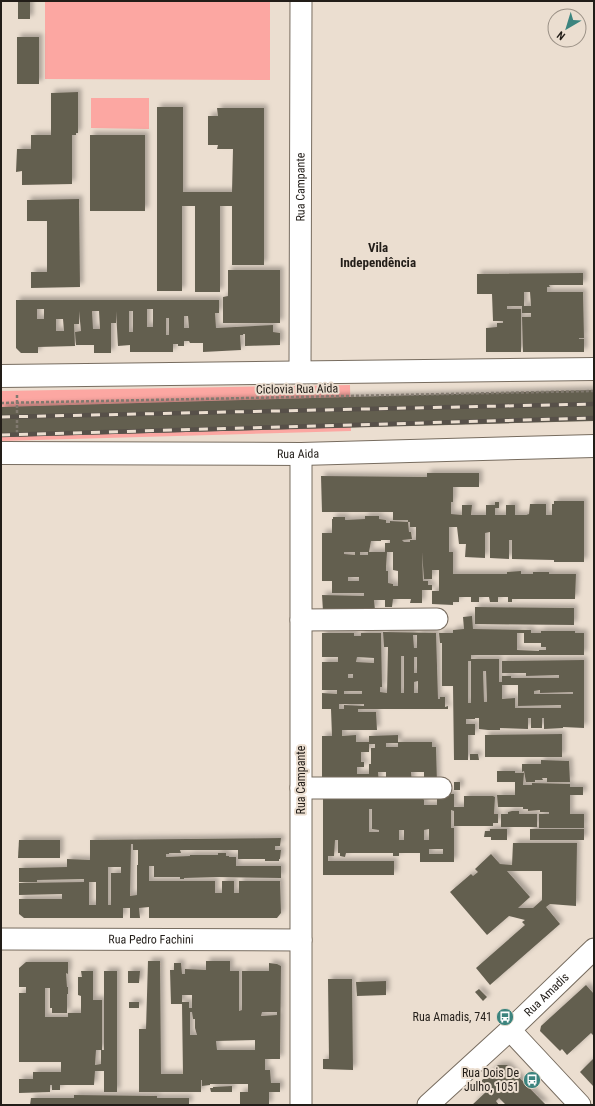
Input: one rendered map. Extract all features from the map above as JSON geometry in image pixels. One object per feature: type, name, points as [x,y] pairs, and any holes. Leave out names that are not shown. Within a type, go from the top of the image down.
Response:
[{"type":"street","name":"Rua Campante","points":[[300,373],[301,1]]},
{"type":"street","points":[[9,376],[594,369]]},
{"type":"street","name":"Rua Aida","points":[[9,454],[301,454],[594,446]]},
{"type":"street","name":"Rua Campante","points":[[301,454],[301,1105]]},
{"type":"street","points":[[301,620],[437,619]]},
{"type":"street","points":[[301,788],[441,788]]},
{"type":"street","name":"Rua Pedro Fachini","points":[[1,939],[301,940]]},
{"type":"street","name":"Rua Amadis","points":[[428,1105],[510,1030],[594,949]]},
{"type":"street","points":[[510,1030],[580,1105]]},
{"type":"path","points":[[9,376],[17,403],[9,454]]},
{"type":"path","name":"Ciclovia Rua Aida","points":[[1,403],[594,390]]},
{"type":"shaded area","points":[[45,1],[270,1],[270,80],[45,79]]},
{"type":"shaded area","points":[[91,98],[149,98],[149,129],[91,128]]},
{"type":"shaded area","points":[[350,385],[351,431],[1,441],[1,391]]},
{"type":"building","points":[[18,1],[30,1],[30,19],[18,19]]},
{"type":"building","points":[[17,37],[39,37],[39,84],[17,84]]},
{"type":"building","points":[[78,92],[78,133],[76,133],[76,135],[72,135],[72,184],[22,185],[22,171],[16,172],[17,149],[31,149],[31,135],[51,135],[51,93]]},
{"type":"building","points":[[157,107],[183,107],[183,192],[232,192],[233,149],[217,149],[218,145],[208,145],[208,116],[218,116],[217,108],[264,108],[264,265],[232,265],[232,206],[220,206],[220,292],[195,292],[195,206],[182,206],[182,291],[157,291]]},
{"type":"building","points":[[90,135],[145,135],[145,211],[90,211]]},
{"type":"building","points":[[79,199],[80,287],[31,288],[31,272],[47,272],[47,221],[27,221],[27,200]]},
{"type":"building","points":[[228,270],[280,270],[280,323],[223,323],[223,297],[228,296]]},
{"type":"building","points":[[583,273],[583,285],[549,285],[550,287],[547,287],[547,292],[583,292],[584,338],[579,339],[584,339],[584,352],[523,352],[522,317],[531,317],[531,313],[522,313],[522,306],[507,306],[507,309],[521,309],[521,352],[486,352],[486,328],[497,327],[497,323],[503,323],[503,321],[493,321],[492,294],[477,294],[477,274]],"holes":[[[524,292],[530,292],[531,306],[524,306]]]},
{"type":"building","points":[[16,300],[219,300],[219,313],[215,313],[216,328],[273,325],[273,332],[280,333],[280,345],[245,346],[245,334],[240,335],[241,350],[203,352],[203,343],[190,343],[189,341],[184,341],[184,346],[173,344],[173,352],[130,352],[130,345],[118,346],[116,311],[116,323],[111,323],[111,353],[94,353],[94,345],[76,345],[75,332],[81,331],[79,311],[79,324],[74,324],[75,346],[38,347],[38,353],[21,353],[16,348]],"holes":[[[37,309],[44,309],[44,319],[37,319]],[[147,309],[153,309],[153,327],[147,327]],[[92,311],[99,311],[100,329],[93,329]],[[129,311],[133,311],[133,332],[129,332]],[[184,316],[188,316],[189,328],[184,328]],[[166,318],[169,318],[169,335],[166,335]],[[56,319],[63,319],[64,331],[56,331]]]},
{"type":"building","points":[[594,390],[594,421],[1,437],[1,407]]},
{"type":"building","points":[[427,473],[479,473],[479,487],[453,487],[451,514],[462,515],[462,505],[472,505],[471,515],[486,515],[486,505],[495,505],[495,502],[499,502],[499,508],[495,508],[495,515],[506,515],[506,505],[515,505],[515,515],[526,515],[529,514],[530,504],[546,504],[546,515],[552,515],[552,504],[554,504],[554,501],[584,501],[584,562],[554,562],[554,560],[512,559],[512,540],[509,540],[509,559],[490,558],[490,532],[485,533],[485,558],[465,557],[466,544],[459,544],[457,527],[449,527],[449,552],[453,552],[453,574],[507,574],[507,572],[521,571],[521,574],[549,572],[549,574],[576,574],[575,599],[512,599],[512,602],[508,602],[508,597],[498,597],[498,602],[490,602],[489,597],[479,597],[479,602],[471,602],[471,597],[459,597],[459,602],[453,602],[453,605],[432,604],[432,591],[439,591],[439,570],[432,570],[432,579],[424,579],[422,552],[423,581],[428,581],[428,585],[432,585],[432,590],[422,590],[422,603],[410,603],[411,599],[393,599],[392,607],[385,607],[385,600],[374,600],[375,610],[323,611],[322,595],[364,596],[364,593],[332,593],[332,581],[322,581],[322,533],[332,533],[333,517],[345,517],[345,520],[365,519],[365,516],[379,516],[379,519],[386,520],[386,523],[390,523],[390,521],[408,522],[408,520],[393,520],[393,512],[322,512],[321,476],[427,477]],"holes":[[[408,522],[410,522],[410,527],[416,527],[416,540],[404,542],[402,540],[412,539],[411,532],[409,532]],[[390,540],[390,543],[385,543],[385,552],[369,552],[371,541]],[[344,552],[355,552],[355,555],[344,554]],[[360,552],[368,552],[368,555],[360,555]],[[387,552],[393,552],[393,570],[398,571],[398,586],[393,586],[393,584],[388,583],[388,571],[386,571]],[[348,577],[359,577],[359,581],[348,581]]]},
{"type":"building","points":[[475,607],[574,608],[574,625],[475,624]]},
{"type":"building","points":[[472,616],[473,629],[531,630],[531,633],[541,633],[541,631],[575,631],[575,633],[584,633],[584,655],[471,655],[471,659],[499,659],[499,682],[502,682],[502,676],[511,676],[511,678],[559,678],[559,675],[526,676],[526,673],[502,673],[502,661],[584,660],[584,728],[563,727],[544,729],[544,718],[542,718],[542,728],[531,728],[531,718],[528,718],[528,729],[500,728],[500,730],[488,730],[479,729],[479,718],[466,719],[466,724],[475,724],[475,735],[468,735],[468,760],[454,760],[453,686],[442,686],[442,643],[440,643],[439,633],[453,633],[453,630],[464,629],[463,617]],"holes":[[[517,633],[524,633],[524,643],[541,643],[541,647],[546,647],[546,650],[539,651],[517,650]],[[468,661],[471,661],[471,703],[468,703]],[[483,671],[486,671],[487,702],[484,702]],[[502,685],[518,685],[518,706],[561,705],[561,708],[515,708],[515,698],[502,699]],[[540,690],[540,693],[573,692],[573,694],[534,694],[534,691]]]},
{"type":"building","points":[[383,632],[436,633],[438,699],[440,699],[440,697],[445,697],[445,707],[448,706],[448,709],[358,709],[358,712],[376,712],[377,730],[342,730],[342,736],[356,735],[356,742],[369,742],[369,736],[398,735],[398,742],[432,742],[432,747],[436,747],[437,783],[424,783],[424,772],[411,772],[412,783],[386,783],[386,772],[378,772],[379,783],[322,783],[322,736],[332,736],[331,709],[322,709],[322,693],[337,694],[337,690],[322,690],[322,662],[338,662],[338,657],[322,657],[322,633],[354,633],[354,636],[361,636],[361,633],[381,633],[382,687],[380,687],[380,692],[387,693],[388,647],[384,647]],"holes":[[[413,635],[417,635],[417,648],[414,648]],[[401,656],[404,656],[404,693],[401,693]],[[357,657],[374,658],[374,663],[356,662]],[[414,657],[417,657],[417,673],[414,673]],[[348,674],[353,674],[353,678],[348,678]],[[418,681],[418,693],[414,693],[414,682]],[[344,691],[362,691],[362,694],[344,694]],[[339,704],[364,704],[364,706],[344,705],[344,709],[339,709]],[[386,743],[398,743],[398,747],[386,747]],[[369,744],[375,744],[375,748],[371,748],[371,764],[369,764],[369,774],[357,774],[357,767],[364,767],[364,762],[361,762],[361,752],[369,752]]]},
{"type":"building","points":[[562,734],[562,757],[485,757],[485,735]]},
{"type":"building","points":[[470,754],[478,754],[479,760],[470,760]]},
{"type":"building","points":[[541,760],[569,761],[570,782],[547,782],[547,778],[542,778],[543,780],[526,782],[524,771],[522,772],[522,764],[541,764]]},
{"type":"building","points":[[497,771],[515,771],[515,773],[524,773],[523,785],[532,785],[532,783],[570,784],[570,787],[583,787],[583,795],[570,795],[570,814],[584,814],[584,828],[539,828],[539,814],[549,814],[549,812],[540,812],[540,810],[528,811],[528,809],[523,809],[523,807],[498,807],[497,795],[515,795],[515,782],[497,782]]},
{"type":"building","points":[[454,782],[460,782],[460,790],[454,790]]},
{"type":"building","points":[[343,793],[343,799],[356,799],[356,793],[419,793],[424,800],[424,805],[437,805],[437,794],[454,794],[454,807],[464,807],[464,796],[493,796],[495,797],[494,814],[498,814],[498,823],[493,823],[493,826],[454,826],[454,811],[451,810],[451,828],[454,828],[454,862],[420,862],[420,853],[399,853],[399,856],[393,856],[393,853],[346,853],[345,857],[340,856],[340,853],[338,853],[338,840],[335,840],[334,856],[328,856],[328,861],[394,861],[394,875],[323,875],[323,794]],"holes":[[[369,809],[372,809],[372,829],[379,830],[379,832],[369,832]],[[429,829],[429,840],[424,840],[424,830]],[[399,830],[404,830],[404,840],[399,840]],[[429,849],[443,849],[443,854],[429,854]]]},
{"type":"building","points":[[519,811],[519,814],[537,814],[537,827],[501,827],[501,814],[508,814],[508,812]]},
{"type":"building","points":[[490,829],[507,829],[507,840],[491,840],[491,837],[484,837],[485,831],[490,831]]},
{"type":"building","points":[[530,829],[584,829],[584,840],[530,840]]},
{"type":"building","points":[[281,838],[280,846],[275,846],[275,850],[281,850],[279,861],[265,861],[265,859],[238,859],[238,850],[180,850],[181,853],[169,853],[166,854],[166,857],[218,855],[218,853],[226,853],[226,856],[236,857],[236,866],[281,866],[281,878],[218,877],[180,879],[180,877],[154,877],[154,866],[149,866],[149,881],[215,881],[215,893],[222,893],[222,881],[234,881],[234,893],[239,893],[239,881],[280,881],[281,913],[277,918],[149,918],[149,907],[139,908],[140,918],[130,918],[130,908],[123,908],[123,918],[24,918],[19,914],[19,899],[62,899],[62,894],[19,895],[19,883],[84,882],[84,879],[19,882],[19,868],[67,867],[67,859],[90,860],[90,840]],"holes":[[[131,844],[133,844],[133,850],[138,850],[138,865],[137,895],[130,896]],[[108,867],[121,867],[121,873],[111,873],[111,905],[108,905]],[[89,882],[96,882],[96,905],[89,905]]]},
{"type":"building","points":[[19,840],[60,840],[60,858],[18,858]]},
{"type":"building","points":[[513,843],[577,843],[576,906],[550,904],[546,907],[560,924],[490,985],[476,968],[525,925],[522,922],[525,920],[509,916],[487,935],[450,892],[471,874],[473,876],[478,872],[475,869],[491,854],[500,864],[512,865]],"holes":[[[507,871],[542,871],[542,900],[533,908],[518,908],[530,897]]]},
{"type":"building","points":[[148,961],[160,961],[161,1074],[183,1074],[182,1004],[171,1004],[170,970],[174,970],[174,963],[181,963],[182,974],[185,974],[185,969],[206,970],[206,961],[230,961],[230,971],[239,971],[239,1011],[242,1010],[242,971],[269,971],[269,963],[281,966],[280,1059],[265,1059],[265,1070],[270,1070],[271,1083],[280,1083],[280,1092],[269,1092],[269,1105],[240,1105],[240,1092],[248,1092],[248,1084],[210,1084],[202,1086],[201,1080],[201,1092],[139,1092],[139,1029],[146,1029]],"holes":[[[182,995],[192,995],[192,1008],[189,1008],[189,1002],[182,1002]],[[190,1012],[192,1012],[193,1019],[195,1019],[197,1035],[190,1035]],[[262,1012],[277,1012],[277,1015],[261,1016]],[[255,1040],[255,1050],[217,1050],[216,1041]]]},
{"type":"building","points":[[26,962],[68,962],[68,974],[66,973],[68,987],[67,1013],[52,1013],[52,1008],[50,1008],[50,988],[45,988],[45,1017],[68,1017],[68,1013],[81,1013],[81,996],[78,995],[78,977],[82,977],[81,971],[93,971],[93,1000],[102,1000],[102,1050],[104,1050],[104,971],[117,971],[117,1092],[104,1092],[104,1071],[95,1071],[94,1085],[60,1085],[60,1090],[52,1090],[52,1085],[50,1085],[50,1092],[19,1093],[19,1079],[33,1079],[33,1072],[61,1072],[61,1062],[19,1062],[19,993],[26,993],[26,987],[19,987],[19,968]],"holes":[[[96,1050],[101,1050],[101,1064],[95,1065]]]},
{"type":"building","points":[[128,971],[140,971],[139,983],[128,983]]},
{"type":"building","points":[[328,979],[352,979],[353,1070],[323,1069],[323,1059],[329,1059]]},
{"type":"building","points":[[386,981],[386,995],[357,996],[356,982]]},
{"type":"building","points":[[586,985],[594,994],[594,1036],[591,1033],[567,1055],[562,1049],[560,1051],[540,1031],[541,1026]]},
{"type":"building","points":[[479,989],[487,997],[483,1001],[475,992]]},
{"type":"building","points":[[129,1002],[139,1002],[139,1008],[129,1008]]},
{"type":"building","points":[[594,1058],[594,1087],[580,1072]]},
{"type":"building","points":[[498,1065],[507,1065],[546,1105],[506,1105],[499,1098],[496,1101],[499,1105],[472,1105],[487,1091],[479,1083]]},
{"type":"building","points":[[232,1086],[232,1092],[211,1092],[210,1088],[213,1087]]},
{"type":"building","points":[[74,1095],[189,1098],[189,1105],[30,1105],[31,1098],[74,1098]]},
{"type":"railway","points":[[1,417],[594,404]]},
{"type":"railway","points":[[1,435],[594,418]]},
{"type":"place","name":"Rua Amadis, 741","points":[[505,1017]]},
{"type":"place","name":"Rua Dois De Julho, 1051","points":[[532,1080]]},
{"type":"district","name":"Vila Independência","points":[[378,254]]}]
